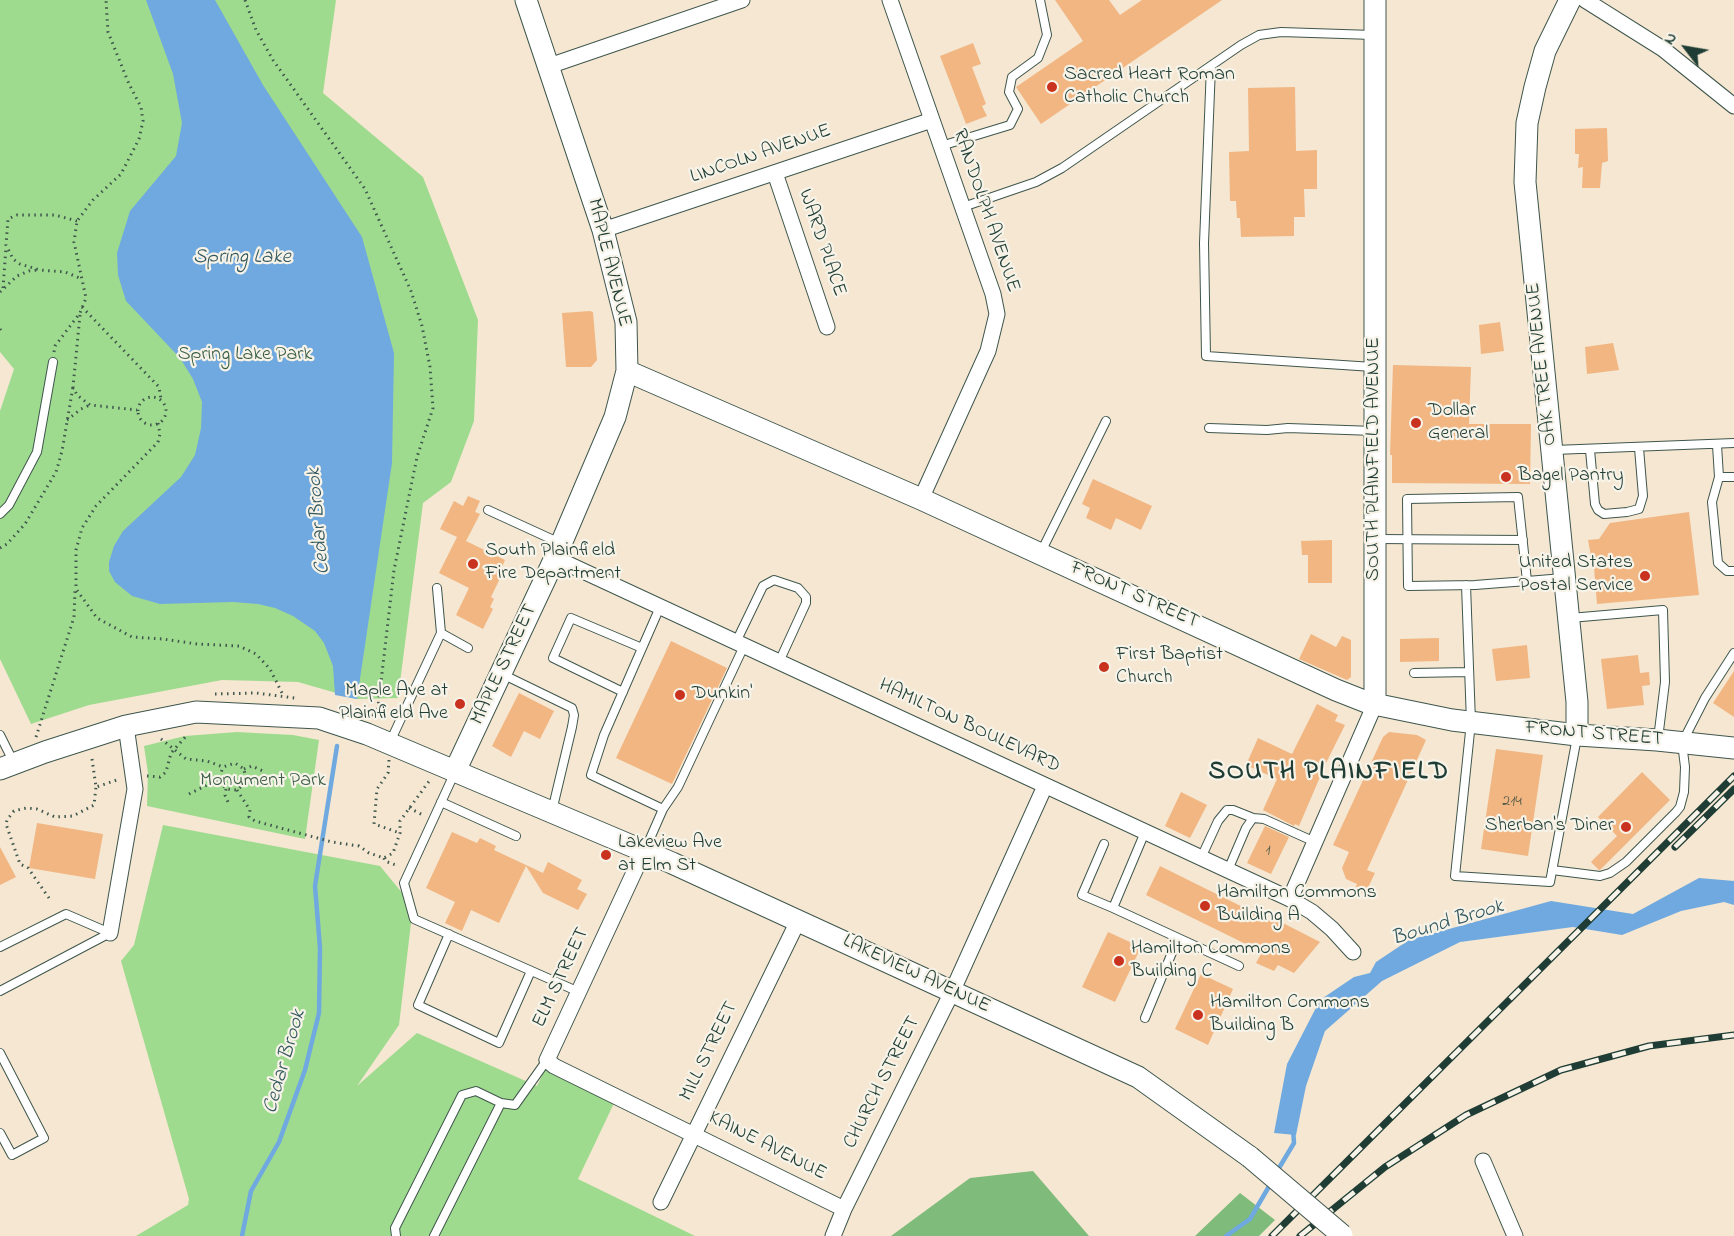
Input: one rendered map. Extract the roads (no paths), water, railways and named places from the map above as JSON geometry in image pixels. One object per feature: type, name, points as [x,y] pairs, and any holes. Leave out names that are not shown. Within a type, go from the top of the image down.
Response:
[{"type":"street","name":"MAPLE AVENUE","points":[[526,0],[603,230],[626,322],[627,371],[615,417],[558,551]]},
{"type":"street","points":[[549,66],[742,0]]},
{"type":"street","name":"RANDOLPH AVENUE","points":[[890,0],[993,294],[997,314],[988,351],[921,499]]},
{"type":"street","name":"SOUTH PLAINFIELD AVENUE","points":[[1290,899],[1375,704],[1375,0]]},
{"type":"street","name":"OAK TREE AVENUE","points":[[1570,0],[1553,33],[1539,69],[1527,123],[1524,161],[1526,202],[1577,702],[1577,735]]},
{"type":"street","points":[[1585,0],[1664,49],[1734,106]]},
{"type":"street","name":"LINCOLN AVENUE","points":[[603,230],[932,120]]},
{"type":"street","name":"WARD PLACE","points":[[775,173],[827,327]]},
{"type":"street","name":"FRONT STREET","points":[[627,371],[921,499],[1336,690],[1375,704],[1471,722],[1577,735],[1730,746]]},
{"type":"street","name":"HAMILTON BOULEVARD","points":[[558,551],[660,607],[1290,899],[1312,912],[1353,952]]},
{"type":"street","name":"MAPLE STREET","points":[[455,771],[558,551]]},
{"type":"street","name":"LAKEVIEW AVENUE","points":[[7,766],[126,726],[196,712],[319,718],[389,751],[455,771],[644,851],[1138,1077],[1250,1157],[1342,1236]]},
{"type":"street","points":[[110,933],[135,789],[126,726]]},
{"type":"street","name":"CHURCH STREET","points":[[833,1236],[844,1209],[952,992],[1045,786]]},
{"type":"street","name":"ELM STREET","points":[[608,1092],[554,1066],[547,1060],[644,851]]},
{"type":"street","name":"MILL STREET","points":[[661,1202],[798,921]]},
{"type":"street","name":"KAINE AVENUE","points":[[608,1092],[844,1209]]},
{"type":"street","points":[[1483,1161],[1515,1236]]},
{"type":"lane","points":[[941,146],[1010,125],[1018,109],[1009,92],[1012,77],[1038,58],[1047,36],[1040,0]]},
{"type":"lane","points":[[963,207],[1036,182],[1062,168],[1259,35],[1281,32],[1375,36]]},
{"type":"lane","points":[[1211,66],[1204,243],[1206,356],[1375,367]]},
{"type":"lane","points":[[0,514],[9,505],[37,452],[53,362]]},
{"type":"lane","points":[[1041,554],[1106,421]]},
{"type":"lane","points":[[1209,428],[1375,431]]},
{"type":"lane","points":[[1552,450],[1734,443]]},
{"type":"lane","points":[[1717,445],[1719,477],[1712,502],[1718,563],[1727,571],[1734,571]]},
{"type":"lane","points":[[1590,450],[1595,504],[1604,514],[1639,509],[1643,496],[1639,448]]},
{"type":"lane","points":[[1719,477],[1734,477]]},
{"type":"lane","points":[[1527,581],[1518,497],[1407,499],[1408,586],[1466,585],[1527,581],[1564,578]]},
{"type":"lane","points":[[488,510],[558,551]]},
{"type":"lane","points":[[1375,539],[1523,540]]},
{"type":"lane","points":[[644,851],[663,809],[678,787],[763,586],[774,580],[798,588],[806,597],[806,603],[779,662]]},
{"type":"lane","points":[[1466,585],[1471,722],[1455,876],[1550,882],[1577,735]]},
{"type":"lane","points":[[389,751],[441,633],[437,588]]},
{"type":"lane","points":[[660,607],[604,735],[591,775],[663,809]]},
{"type":"lane","points":[[1568,618],[1663,610],[1665,682],[1658,740]]},
{"type":"lane","points":[[623,692],[553,658],[571,618],[642,648]]},
{"type":"lane","points":[[441,633],[468,648]]},
{"type":"lane","points":[[1552,870],[1605,875],[1626,862],[1676,812],[1682,801],[1685,773],[1682,743],[1705,698],[1734,653]]},
{"type":"lane","points":[[1414,673],[1469,672]]},
{"type":"lane","points":[[501,674],[572,708],[574,715],[572,727],[551,812]]},
{"type":"lane","points":[[0,735],[7,766]]},
{"type":"lane","points":[[455,771],[404,883],[414,919],[579,992]]},
{"type":"lane","points":[[441,802],[516,836]]},
{"type":"lane","points":[[1201,858],[1218,821],[1227,810],[1264,819],[1315,842]]},
{"type":"lane","points":[[1228,870],[1246,828],[1253,818]]},
{"type":"lane","points":[[1113,908],[1145,832]]},
{"type":"lane","points":[[1104,844],[1082,896],[1239,966]]},
{"type":"lane","points":[[0,947],[66,914],[110,933]]},
{"type":"lane","points":[[0,991],[110,933]]},
{"type":"lane","points":[[449,934],[418,1005],[499,1042],[531,971]]},
{"type":"lane","points":[[1145,1018],[1178,938]]},
{"type":"lane","points":[[0,1053],[44,1138],[12,1155],[0,1133]]},
{"type":"lane","points":[[396,1236],[395,1228],[462,1095],[476,1091],[501,1103],[515,1105],[547,1060]]},
{"type":"lane","points":[[434,1236],[501,1103]]},
{"type":"water","name":"Spring Lake","points":[[146,0],[215,0],[263,85],[362,237],[394,353],[392,463],[357,699],[335,695],[333,666],[324,643],[315,631],[293,616],[258,604],[233,602],[160,604],[132,596],[115,582],[109,571],[114,546],[123,531],[181,477],[195,455],[201,428],[202,402],[193,379],[180,358],[126,301],[118,275],[117,253],[130,211],[176,156],[182,123],[173,74]]},
{"type":"water","points":[[1699,878],[1734,881],[1734,905],[1724,902],[1681,911],[1622,935],[1573,927],[1460,942],[1382,981],[1325,1031],[1306,1086],[1296,1135],[1274,1133],[1287,1064],[1320,1000],[1354,977],[1370,973],[1376,962],[1409,940],[1551,901],[1633,914]]},
{"type":"waterway","name":"Cedar Brook","points":[[242,1236],[251,1191],[279,1142],[305,1070],[319,1013],[320,948],[315,886],[337,746]]},
{"type":"waterway","name":"Bound Brook","points":[[1276,1173],[1294,1143],[1293,1129]]},
{"type":"waterway","name":"Bound Brook","points":[[1226,1236],[1250,1219],[1271,1183]]},
{"type":"railway","points":[[1272,1236],[1734,776]]},
{"type":"railway","points":[[1675,847],[1734,789]]},
{"type":"railway","points":[[1300,1236],[1385,1167],[1466,1115],[1561,1070],[1649,1046],[1734,1035]]},
{"type":"place","name":"Sacred Heart Roman Catholic Church","points":[[1052,87]]},
{"type":"place","name":"Dollar General","points":[[1416,423]]},
{"type":"place","name":"Bagel Pantry","points":[[1506,477]]},
{"type":"place","name":"South Plainfield Fire Department","points":[[473,564]]},
{"type":"place","name":"United States Postal Service","points":[[1645,576]]},
{"type":"place","name":"First Baptist Church","points":[[1104,667]]},
{"type":"place","name":"Dunkin'","points":[[680,695]]},
{"type":"place","name":"Maple Ave at Plainfield Ave","points":[[460,704]]},
{"type":"place","name":"Sherban's Diner","points":[[1626,827]]},
{"type":"place","name":"Lakeview Ave at Elm St","points":[[606,855]]},
{"type":"place","name":"Hamilton Commons Building A","points":[[1205,906]]},
{"type":"place","name":"Hamilton Commons Building C","points":[[1119,961]]},
{"type":"place","name":"Hamilton Commons Building B","points":[[1198,1015]]},
{"type":"district","name":"SOUTH PLAINFIELD","points":[[1329,774]]},
{"type":"park label","name":"Spring Lake Park","points":[[245,356]]},
{"type":"park label","name":"Monument Park","points":[[263,782]]}]
